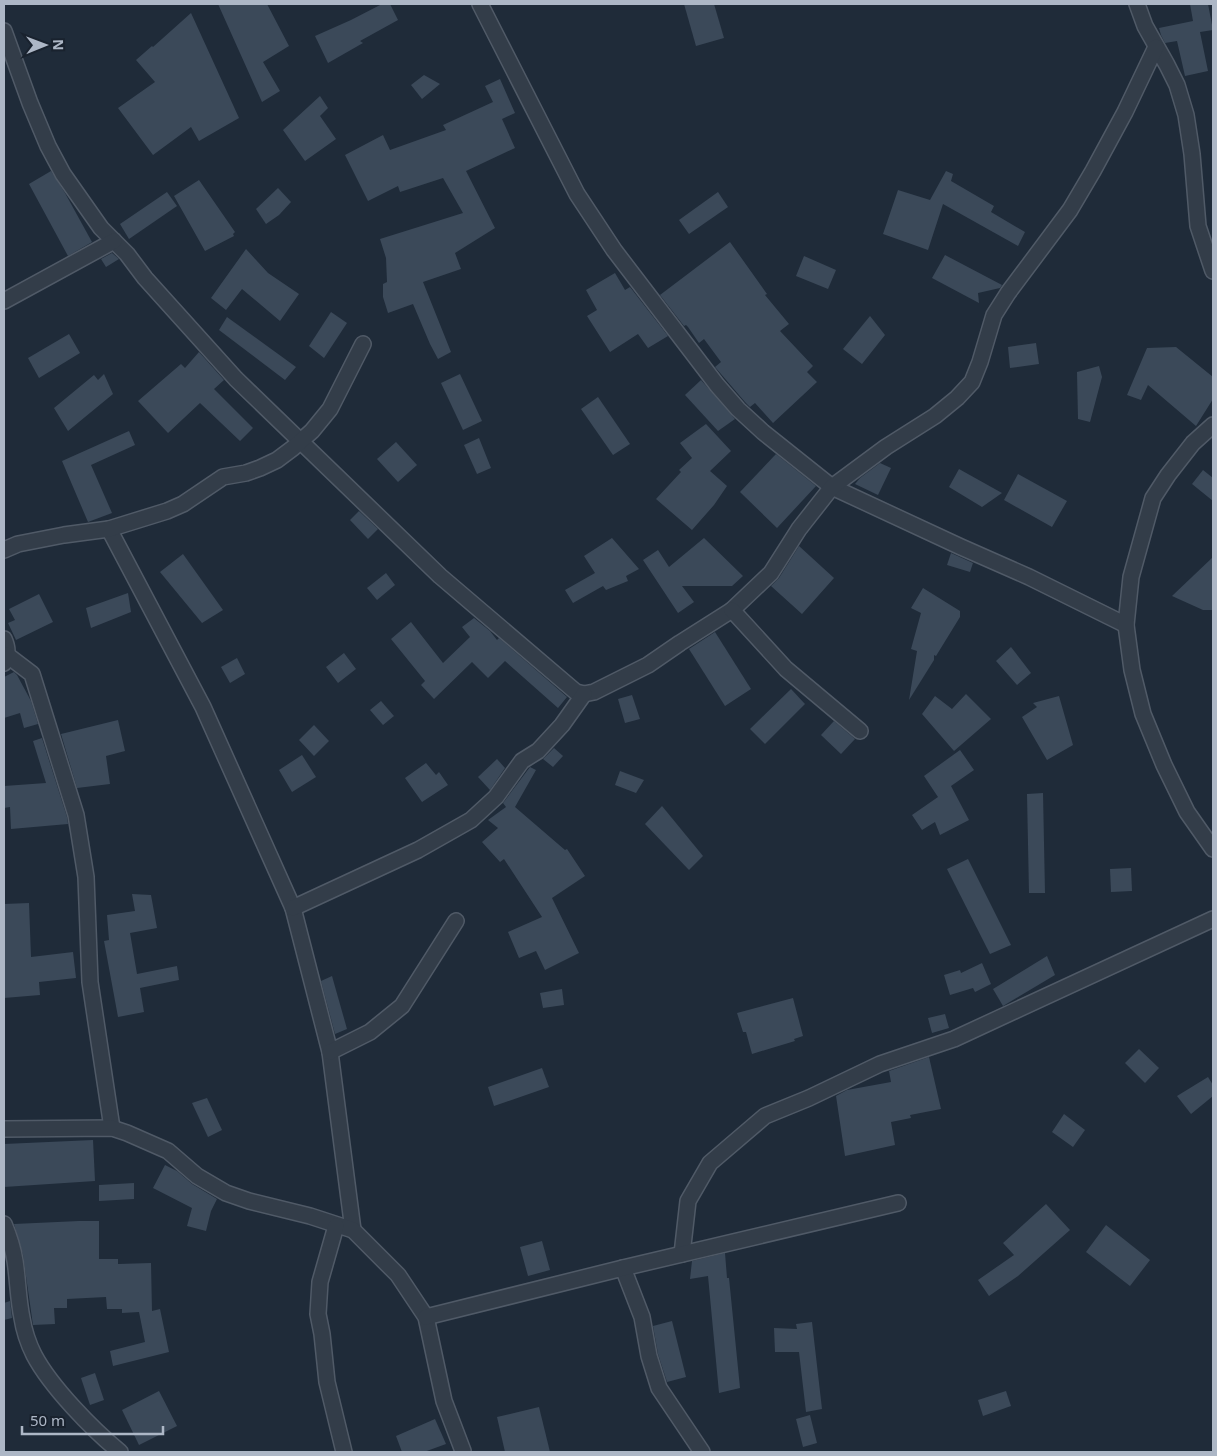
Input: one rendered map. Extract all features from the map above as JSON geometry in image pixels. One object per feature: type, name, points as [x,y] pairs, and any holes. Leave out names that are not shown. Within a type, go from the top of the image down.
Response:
[{"type":"street","points":[[480,4],[577,194],[614,250],[716,385],[738,409],[763,432],[832,486],[960,547],[1029,577],[1126,625]]},
{"type":"street","points":[[1137,4],[1145,26],[1177,85],[1186,115],[1192,154],[1198,226],[1213,271]]},
{"type":"street","points":[[4,32],[48,146],[62,174],[100,228],[126,254],[176,313],[236,378],[440,576],[576,692],[584,694],[594,692],[648,665],[732,610],[771,573],[799,529],[832,486],[886,446],[935,416],[957,398],[972,382],[994,315],[1008,293],[1070,210],[1125,112],[1156,47]]},
{"type":"street","points":[[4,301],[114,241]]},
{"type":"street","points":[[4,550],[18,544],[109,529],[168,511],[183,504],[223,477],[246,473],[277,460],[312,431],[330,409],[363,344]]},
{"type":"street","points":[[1213,425],[1193,443],[1168,475],[1154,498],[1130,577],[1126,625],[1132,670],[1143,714],[1164,765],[1187,812],[1213,849]]},
{"type":"street","points":[[109,529],[203,707],[293,908],[330,1052],[353,1230]]},
{"type":"street","points":[[732,610],[786,669],[860,731]]},
{"type":"street","points":[[4,639],[7,646],[6,659],[32,674],[76,815],[86,876],[90,982],[112,1128]]},
{"type":"street","points":[[293,908],[418,850],[471,820],[496,797],[522,760],[538,751],[562,725],[584,694]]},
{"type":"street","points":[[682,1254],[688,1201],[710,1163],[765,1116],[809,1098],[880,1064],[954,1039],[1213,919]]},
{"type":"street","points":[[330,1052],[370,1032],[402,1006],[456,921]]},
{"type":"street","points":[[4,1129],[112,1128],[168,1151],[197,1176],[226,1193],[353,1230],[398,1275],[426,1317],[444,1401],[463,1451]]},
{"type":"street","points":[[426,1317],[898,1202]]},
{"type":"street","points":[[4,1224],[10,1238],[15,1260],[21,1316],[33,1354],[48,1377],[78,1412],[120,1452]]},
{"type":"street","points":[[336,1226],[320,1282],[318,1314],[327,1382],[344,1452]]},
{"type":"street","points":[[624,1268],[642,1317],[649,1356],[659,1388],[702,1452]]},
{"type":"building","points":[[218,4],[267,4],[289,46],[263,62],[280,91],[262,102]]},
{"type":"building","points":[[382,4],[390,4],[398,20],[360,41],[363,43],[328,63],[315,36]]},
{"type":"building","points":[[684,4],[714,4],[724,38],[696,46]]},
{"type":"building","points":[[1190,4],[1208,4],[1213,30],[1200,32],[1208,71],[1185,76],[1177,41],[1165,43],[1159,28],[1193,21]]},
{"type":"building","points":[[191,13],[239,118],[199,141],[191,127],[153,155],[118,108],[155,82],[136,60]]},
{"type":"building","points":[[424,75],[440,84],[422,99],[411,85]]},
{"type":"building","points":[[500,79],[515,113],[502,119],[515,148],[466,171],[495,228],[455,253],[461,269],[423,282],[451,352],[438,359],[413,304],[388,313],[383,297],[383,284],[387,282],[386,258],[380,239],[463,213],[443,178],[400,192],[398,186],[368,201],[345,155],[383,135],[390,150],[446,130],[443,125],[493,102],[485,86]]},
{"type":"building","points":[[320,96],[328,108],[320,116],[336,139],[305,161],[283,130]]},
{"type":"building","points":[[51,171],[92,242],[68,256],[29,184]]},
{"type":"building","points":[[946,171],[953,174],[951,181],[994,206],[991,212],[1025,232],[1018,246],[943,204],[928,250],[883,234],[898,190],[930,200]]},
{"type":"building","points":[[199,180],[235,232],[234,236],[205,251],[174,196]]},
{"type":"building","points":[[278,188],[291,202],[279,215],[266,224],[256,209]]},
{"type":"building","points":[[167,192],[177,206],[129,239],[120,224]]},
{"type":"building","points":[[718,192],[728,207],[689,234],[679,220]]},
{"type":"building","points":[[730,242],[767,294],[765,295],[789,324],[780,331],[813,366],[807,372],[817,382],[773,423],[755,403],[750,407],[745,402],[715,367],[721,362],[704,339],[699,343],[688,327],[684,326],[660,295]]},
{"type":"building","points":[[246,249],[268,273],[299,294],[280,321],[242,289],[226,310],[211,298]]},
{"type":"building","points":[[112,253],[119,259],[106,267],[101,259]]},
{"type":"building","points":[[945,255],[1002,285],[1000,288],[978,293],[979,303],[932,278]]},
{"type":"building","points":[[804,256],[836,270],[828,289],[796,276]]},
{"type":"building","points":[[615,273],[625,290],[630,287],[668,336],[648,348],[638,334],[610,352],[587,316],[597,310],[586,290]]},
{"type":"building","points":[[331,312],[347,323],[324,358],[309,346]]},
{"type":"building","points":[[870,316],[885,335],[862,364],[843,349]]},
{"type":"building","points":[[227,317],[296,367],[285,380],[219,330]]},
{"type":"building","points":[[69,334],[80,353],[39,378],[28,358]]},
{"type":"building","points":[[1036,343],[1039,364],[1010,368],[1008,347]]},
{"type":"building","points":[[1176,347],[1213,377],[1213,399],[1196,426],[1148,385],[1141,400],[1127,395],[1147,348]]},
{"type":"building","points":[[199,352],[224,380],[214,389],[253,428],[240,441],[200,403],[168,433],[138,401],[181,364],[185,368]]},
{"type":"building","points":[[1099,366],[1102,377],[1090,422],[1078,419],[1077,372]]},
{"type":"building","points":[[104,374],[113,394],[68,431],[54,408],[94,375],[98,380]]},
{"type":"building","points":[[460,374],[482,421],[463,430],[441,383]]},
{"type":"building","points":[[701,380],[735,419],[718,431],[685,395]]},
{"type":"building","points":[[598,397],[630,444],[613,455],[581,409]]},
{"type":"building","points":[[706,424],[731,451],[710,471],[727,486],[714,505],[692,530],[656,499],[681,472],[679,470],[692,458],[680,443]]},
{"type":"building","points":[[129,431],[135,445],[91,465],[112,513],[88,522],[62,461]]},
{"type":"building","points":[[479,438],[491,468],[477,474],[464,445]]},
{"type":"building","points":[[396,442],[417,465],[398,482],[377,459]]},
{"type":"building","points":[[776,454],[816,486],[777,528],[740,492]]},
{"type":"building","points":[[880,463],[891,468],[878,495],[855,484],[860,478]]},
{"type":"building","points":[[959,469],[1002,493],[982,507],[949,487]]},
{"type":"building","points":[[1203,470],[1213,478],[1213,501],[1192,484]]},
{"type":"building","points":[[1018,474],[1067,501],[1052,527],[1004,500]]},
{"type":"building","points":[[359,511],[378,529],[368,539],[350,520]]},
{"type":"building","points":[[612,538],[639,569],[626,576],[628,581],[606,590],[603,586],[573,603],[565,590],[595,573],[584,556]]},
{"type":"building","points":[[704,538],[743,576],[732,586],[682,586],[694,602],[678,613],[643,560],[658,550],[669,567]]},
{"type":"building","points":[[799,546],[834,578],[802,614],[771,586],[779,578]]},
{"type":"building","points":[[951,553],[973,563],[970,572],[947,565]]},
{"type":"building","points":[[183,554],[223,610],[202,623],[160,572]]},
{"type":"building","points":[[1213,557],[1213,610],[1203,610],[1172,596]]},
{"type":"building","points":[[386,573],[395,585],[377,600],[367,588]]},
{"type":"building","points":[[923,588],[960,611],[960,617],[936,656],[934,655],[934,660],[909,700],[917,651],[911,649],[921,613],[911,608]]},
{"type":"building","points":[[128,593],[131,612],[91,628],[86,608]]},
{"type":"building","points":[[39,594],[53,622],[16,640],[8,623],[15,620],[9,609]]},
{"type":"building","points":[[474,618],[490,631],[497,640],[499,638],[567,697],[558,708],[505,661],[488,678],[472,662],[434,699],[421,685],[425,681],[391,639],[411,622],[443,663],[470,637],[462,627]]},
{"type":"building","points":[[715,632],[751,689],[725,706],[689,649]]},
{"type":"building","points":[[1011,647],[1031,673],[1017,685],[996,661]]},
{"type":"building","points":[[344,653],[356,669],[338,683],[326,667]]},
{"type":"building","points":[[237,658],[245,674],[230,683],[221,667]]},
{"type":"building","points":[[14,672],[31,701],[38,724],[24,728],[20,713],[4,718],[4,677]]},
{"type":"building","points":[[791,689],[805,704],[765,744],[750,729]]},
{"type":"building","points":[[966,694],[991,719],[954,751],[922,714],[935,696],[952,709]]},
{"type":"building","points":[[632,695],[640,719],[625,723],[618,699]]},
{"type":"building","points":[[1059,696],[1073,745],[1047,760],[1022,717],[1037,707],[1033,703]]},
{"type":"building","points":[[381,701],[394,716],[383,725],[370,710]]},
{"type":"building","points":[[118,720],[125,751],[106,756],[110,784],[77,788],[61,734]]},
{"type":"building","points":[[834,721],[855,739],[841,754],[821,735]]},
{"type":"building","points":[[314,725],[329,741],[314,756],[299,740]]},
{"type":"building","points":[[42,738],[68,824],[11,829],[10,807],[4,808],[4,786],[46,783],[33,741]]},
{"type":"building","points":[[554,748],[563,756],[553,767],[543,759]]},
{"type":"building","points":[[960,750],[974,770],[951,786],[969,820],[940,835],[935,822],[922,830],[912,815],[938,797],[924,776]]},
{"type":"building","points":[[302,755],[316,777],[292,792],[279,770]]},
{"type":"building","points":[[497,759],[505,768],[490,790],[478,777]]},
{"type":"building","points":[[426,763],[436,775],[439,772],[448,785],[422,802],[405,778]]},
{"type":"building","points":[[530,767],[536,770],[515,807],[565,850],[567,849],[585,876],[552,898],[579,953],[545,970],[536,951],[519,958],[508,932],[542,917],[504,859],[500,862],[482,842],[498,828],[488,820],[506,807],[503,803]]},
{"type":"building","points":[[620,771],[644,780],[636,793],[615,785]]},
{"type":"building","points":[[1043,793],[1045,893],[1029,893],[1027,794]]},
{"type":"building","points":[[662,806],[703,856],[689,870],[645,824]]},
{"type":"building","points":[[968,859],[1011,945],[990,954],[947,869]]},
{"type":"building","points":[[1131,868],[1132,891],[1111,892],[1110,869]]},
{"type":"building","points":[[132,894],[151,895],[157,928],[130,933],[137,974],[177,966],[179,980],[140,988],[144,1012],[118,1017],[104,941],[109,940],[107,915],[135,911]]},
{"type":"building","points":[[29,903],[31,957],[73,952],[76,978],[39,982],[40,995],[4,998],[4,904]]},
{"type":"building","points":[[1047,956],[1055,975],[1003,1006],[993,989]]},
{"type":"building","points":[[982,963],[991,984],[975,992],[973,988],[950,995],[944,975],[960,970],[961,973]]},
{"type":"building","points":[[332,976],[347,1029],[335,1034],[321,981]]},
{"type":"building","points":[[562,989],[564,1005],[543,1008],[540,993]]},
{"type":"building","points":[[793,998],[803,1036],[794,1039],[795,1041],[752,1054],[746,1032],[743,1032],[737,1013]]},
{"type":"building","points":[[945,1014],[949,1028],[932,1033],[928,1018]]},
{"type":"building","points":[[1139,1049],[1159,1068],[1145,1083],[1125,1063]]},
{"type":"building","points":[[929,1057],[941,1109],[910,1115],[911,1118],[891,1122],[895,1145],[845,1156],[836,1096],[847,1090],[891,1082],[889,1071]]},
{"type":"building","points":[[542,1068],[549,1087],[494,1106],[488,1087]]},
{"type":"building","points":[[1208,1077],[1213,1085],[1213,1096],[1191,1114],[1177,1096]]},
{"type":"building","points":[[207,1098],[222,1130],[208,1137],[192,1103]]},
{"type":"building","points":[[1064,1114],[1085,1130],[1073,1147],[1052,1132]]},
{"type":"building","points":[[93,1140],[95,1181],[4,1187],[4,1144]]},
{"type":"building","points":[[165,1165],[177,1171],[192,1184],[217,1199],[211,1211],[206,1231],[187,1226],[192,1208],[153,1188]]},
{"type":"building","points":[[134,1183],[134,1199],[99,1201],[99,1185]]},
{"type":"building","points":[[1046,1204],[1070,1230],[1018,1276],[989,1296],[978,1280],[1014,1255],[1003,1243]]},
{"type":"building","points":[[99,1221],[99,1259],[118,1259],[118,1264],[151,1263],[152,1311],[160,1309],[169,1352],[113,1366],[110,1351],[145,1342],[139,1312],[122,1313],[122,1309],[107,1309],[106,1297],[67,1299],[67,1308],[54,1308],[55,1324],[33,1325],[23,1255],[14,1224]]},
{"type":"building","points":[[1106,1225],[1150,1260],[1130,1286],[1086,1252]]},
{"type":"building","points":[[542,1241],[550,1270],[528,1276],[520,1247]]},
{"type":"building","points":[[725,1253],[740,1388],[719,1393],[708,1276],[690,1279],[692,1261]]},
{"type":"building","points":[[10,1301],[12,1318],[4,1320],[4,1303]]},
{"type":"building","points":[[672,1321],[686,1377],[667,1382],[658,1354],[653,1326]]},
{"type":"building","points":[[812,1322],[822,1409],[806,1412],[799,1352],[775,1352],[774,1328],[797,1329],[796,1324]]},
{"type":"building","points":[[95,1373],[104,1400],[90,1405],[81,1378]]},
{"type":"building","points":[[159,1391],[177,1426],[139,1445],[122,1410]]},
{"type":"building","points":[[1006,1391],[1011,1406],[983,1416],[978,1400]]},
{"type":"building","points":[[539,1407],[550,1452],[505,1452],[497,1417]]},
{"type":"building","points":[[810,1415],[817,1443],[803,1447],[796,1419]]},
{"type":"building","points":[[435,1419],[446,1444],[424,1452],[402,1452],[396,1436]]}]
